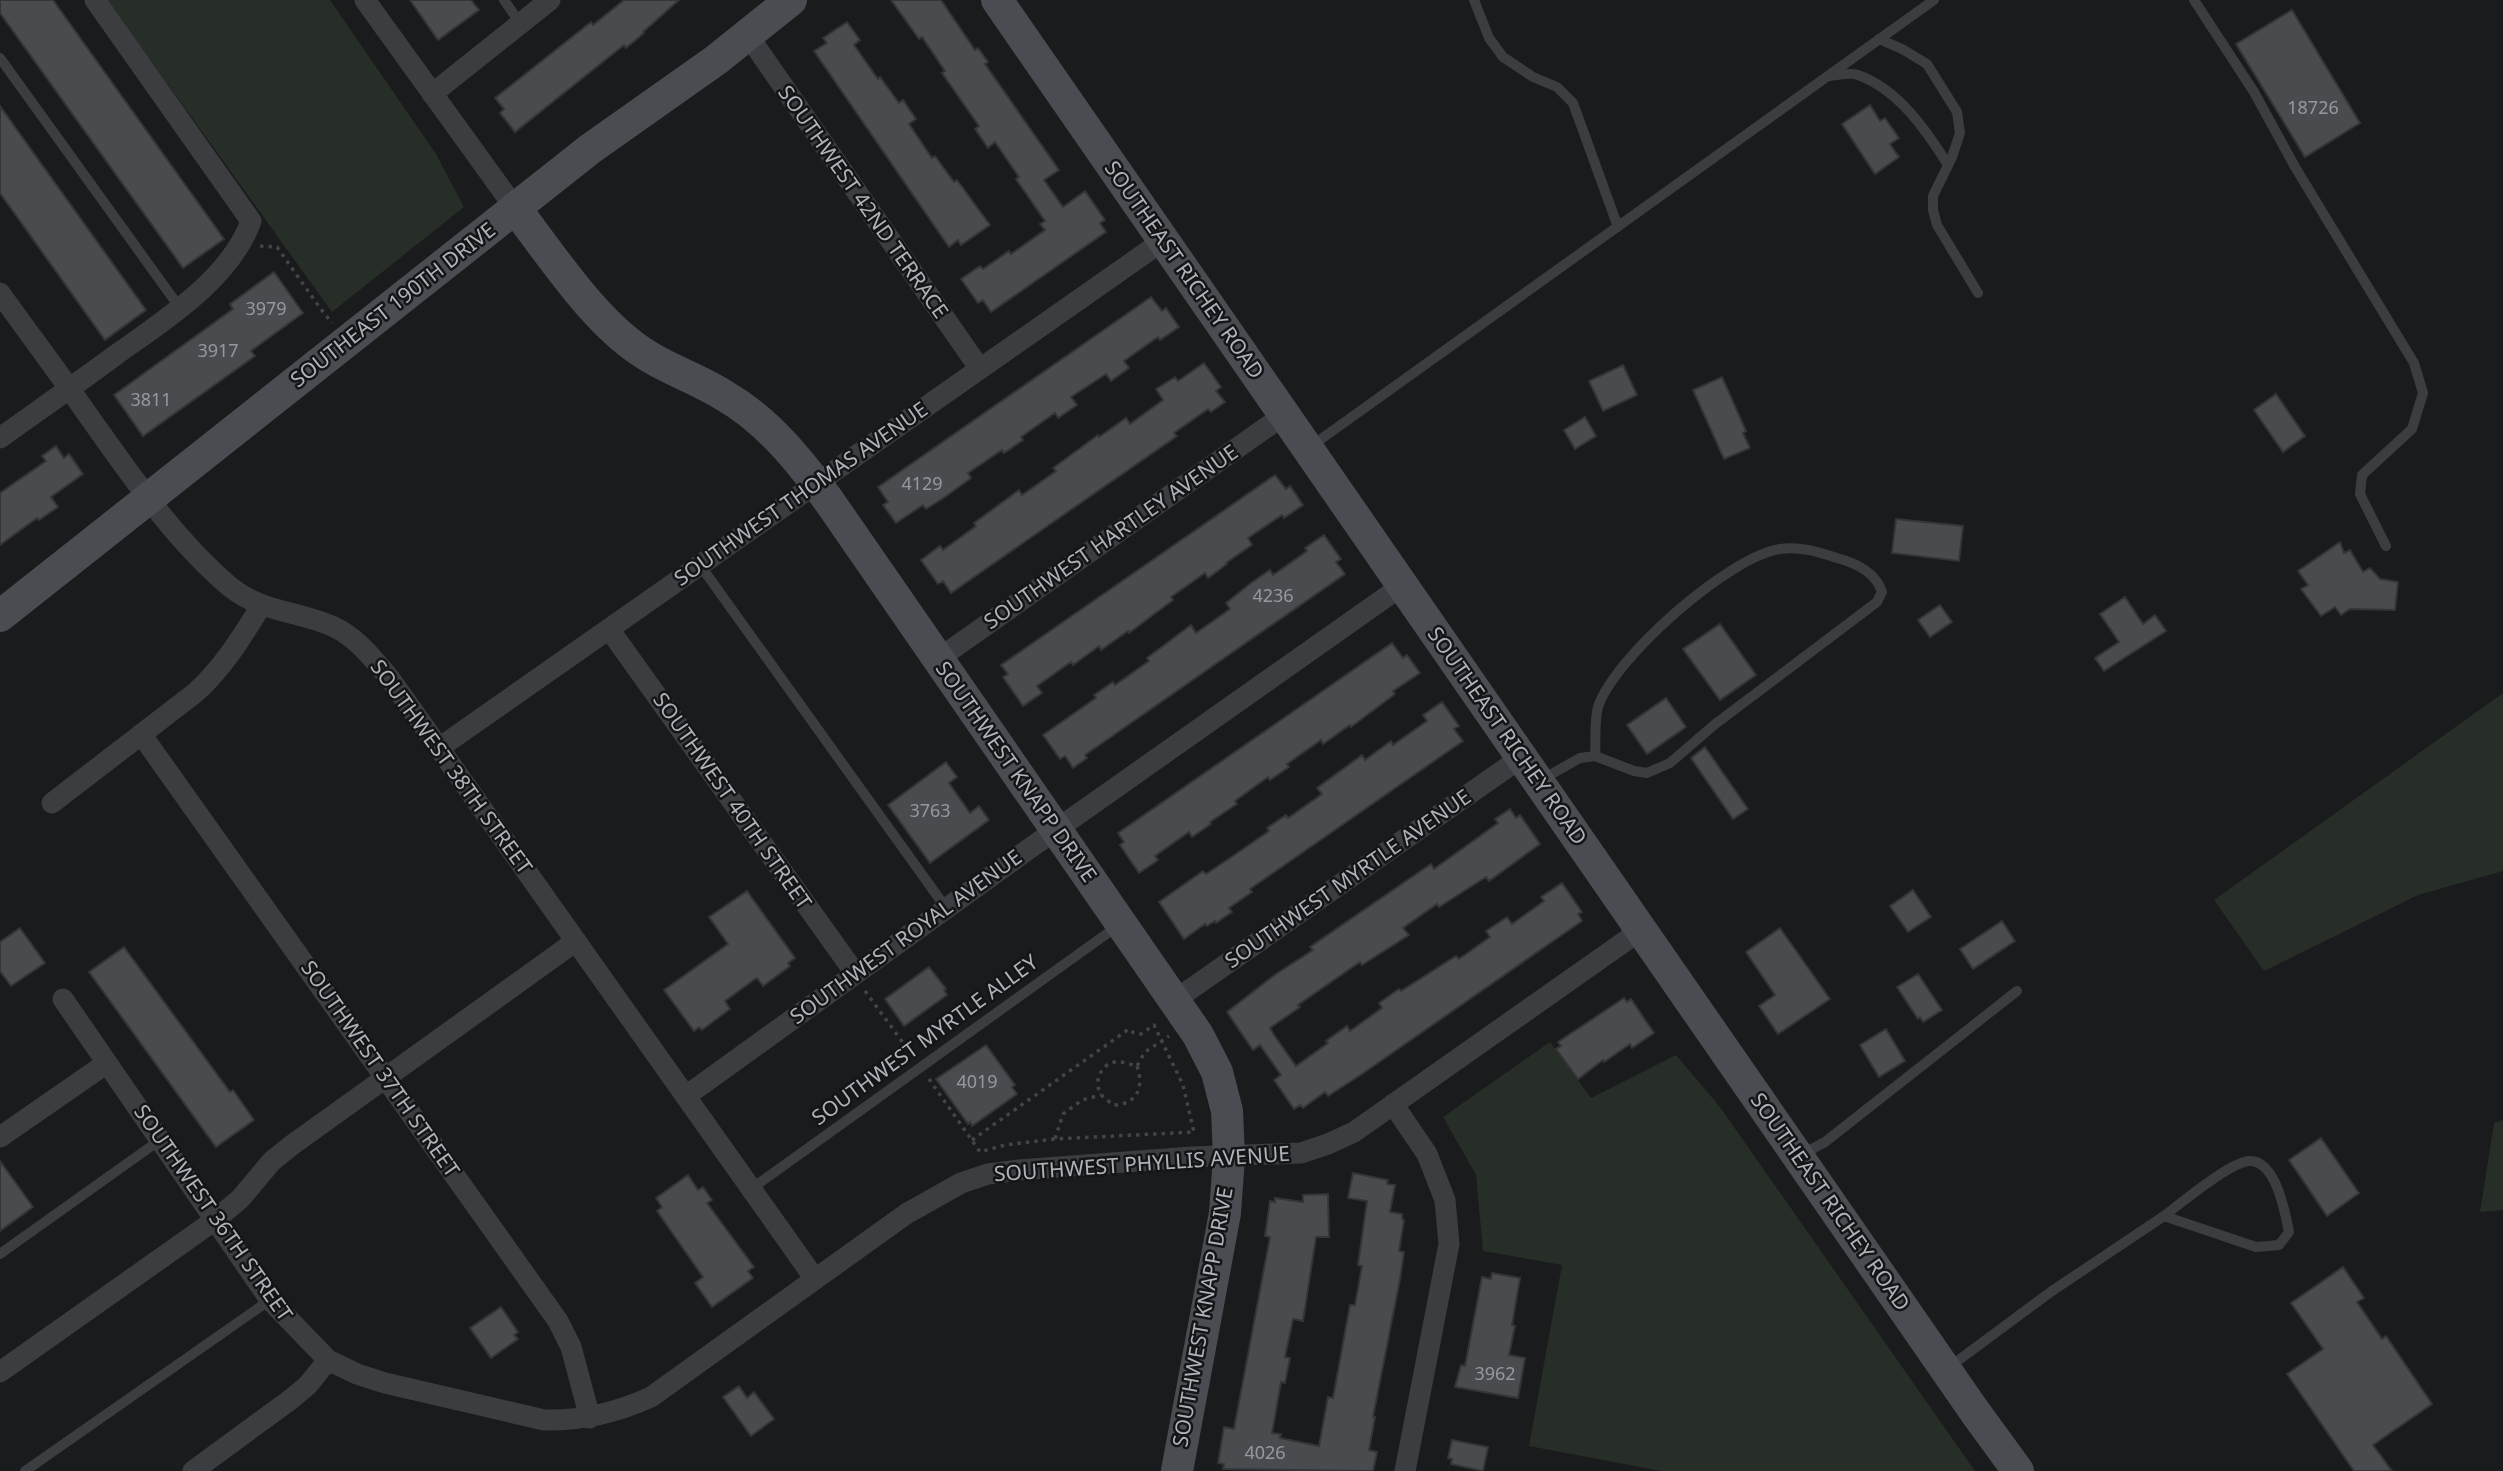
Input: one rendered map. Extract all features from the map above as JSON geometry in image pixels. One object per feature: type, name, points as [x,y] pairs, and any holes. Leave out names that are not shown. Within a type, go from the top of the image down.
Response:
[{"type":"main road","name":"SOUTHEAST 190TH DRIVE","points":[[0,616],[601,141],[716,60],[791,0]]},
{"type":"main road","name":"SOUTHEAST RICHEY ROAD","points":[[998,0],[2018,1471]]},
{"type":"main road","name":"SOUTHWEST KNAPP DRIVE","points":[[515,208],[589,302],[617,332],[648,356],[727,396],[752,414],[792,452],[1198,1035],[1217,1072],[1227,1111],[1229,1157],[1225,1213],[1177,1471]]},
{"type":"street","points":[[0,438],[180,308],[211,280],[248,229],[94,0]]},
{"type":"street","points":[[365,0],[515,208]]},
{"type":"street","points":[[432,94],[551,0]]},
{"type":"street","name":"SOUTHWEST 42ND TERRACE","points":[[747,34],[980,369]]},
{"type":"street","name":"SOUTHWEST THOMAS AVENUE","points":[[439,748],[1164,240]]},
{"type":"street","name":"SOUTHWEST 38TH STREET","points":[[0,293],[149,499],[206,565],[232,589],[261,606],[335,627],[367,652],[439,748],[815,1279]]},
{"type":"street","name":"SOUTHWEST HARTLEY AVENUE","points":[[938,659],[1284,415]]},
{"type":"street","name":"SOUTHWEST ROYAL AVENUE","points":[[685,1096],[1403,585]]},
{"type":"street","points":[[52,803],[215,676],[261,606]]},
{"type":"street","name":"SOUTHWEST 40TH STREET","points":[[609,629],[855,974]]},
{"type":"street","name":"SOUTHWEST 37TH STREET","points":[[141,734],[387,1076],[558,1321],[571,1347],[590,1418]]},
{"type":"street","name":"SOUTHWEST MYRTLE AVENUE","points":[[1175,1000],[1530,769]]},
{"type":"street","name":"SOUTHWEST PHYLLIS AVENUE","points":[[480,1405],[544,1420],[590,1418],[625,1409],[652,1397],[906,1214],[936,1195],[988,1174],[1192,1157],[1301,1153],[1310,1150],[1354,1132],[1642,930]]},
{"type":"street","points":[[0,1372],[215,1220],[240,1199],[271,1161],[576,941]]},
{"type":"street","name":"SOUTHWEST 36TH STREET","points":[[63,999],[270,1300],[328,1360],[357,1374],[386,1383],[480,1405]]},
{"type":"street","points":[[0,1138],[107,1063]]},
{"type":"street","points":[[1393,1104],[1427,1154],[1445,1200],[1449,1244],[1405,1471]]},
{"type":"street","points":[[193,1471],[290,1400],[328,1360]]},
{"type":"lane","points":[[504,0],[520,23]]},
{"type":"lane","points":[[1474,0],[1489,38],[1503,57],[1533,77],[1557,87],[1573,103],[1618,227]]},
{"type":"lane","points":[[1308,449],[1934,0]]},
{"type":"lane","points":[[2194,0],[2254,92],[2295,167],[2414,363],[2423,393],[2412,429],[2362,475],[2360,494],[2386,546]]},
{"type":"lane","points":[[1879,39],[1927,64],[1957,112],[1960,133],[1952,157],[1933,196],[1933,211],[1937,225],[1978,293]]},
{"type":"lane","points":[[0,58],[180,308]]},
{"type":"lane","points":[[1828,76],[1856,74],[1881,87],[1906,108],[1934,142],[1948,165]]},
{"type":"lane","points":[[1530,769],[1595,756],[1647,774],[1670,764],[1714,725],[1877,602],[1882,592],[1879,584],[1866,571],[1855,565],[1804,548],[1778,549],[1712,581],[1652,634],[1608,685],[1597,710],[1595,756]]},
{"type":"lane","points":[[700,565],[946,908]]},
{"type":"lane","name":"SOUTHWEST MYRTLE ALLEY","points":[[751,1189],[1121,923]]},
{"type":"lane","points":[[1799,1156],[1825,1142],[2017,991]]},
{"type":"lane","points":[[0,1254],[160,1140]]},
{"type":"lane","points":[[1946,1370],[2052,1291],[2235,1165],[2251,1161],[2264,1166],[2282,1196],[2289,1232],[2280,1245],[2256,1247],[2164,1216]]},
{"type":"lane","points":[[25,1471],[270,1300]]},
{"type":"path","points":[[248,229],[258,246],[277,247],[320,308],[348,340]]},
{"type":"path","points":[[972,1140],[1129,1029],[1141,1034],[1154,1025],[1183,1086],[1194,1132],[1055,1139],[1005,1145],[981,1152]]},
{"type":"path","points":[[1137,1066],[1121,1062],[1107,1065],[1098,1077],[1101,1094],[1114,1105],[1137,1096],[1141,1087],[1137,1066],[1145,1052],[1173,1033]]},
{"type":"path","points":[[1055,1139],[1063,1114],[1082,1100],[1101,1094]]},
{"type":"shaded area","points":[[107,0],[330,0],[436,154],[464,207],[332,312]]},
{"type":"shaded area","points":[[2503,693],[2503,871],[2418,895],[2264,971],[2214,900]]},
{"type":"shaded area","points":[[1550,1042],[1591,1098],[1676,1055],[1720,1107],[1975,1471],[1661,1471],[1529,1446],[1562,1265],[1483,1251],[1476,1175],[1443,1117]]},
{"type":"shaded area","points":[[2503,1120],[2503,1210],[2480,1212],[2494,1123]]},
{"type":"building","points":[[0,0],[53,0],[224,239],[183,268],[0,13]]},
{"type":"building","points":[[410,0],[471,0],[479,10],[438,40]]},
{"type":"building","points":[[624,0],[679,0],[626,48],[624,45],[515,132],[500,113],[504,109],[495,98],[591,22],[593,25]]},
{"type":"building","points":[[891,0],[941,0],[975,50],[978,48],[988,62],[985,64],[1059,170],[1044,180],[1063,207],[1085,191],[1105,220],[1100,223],[1106,232],[991,312],[983,300],[978,303],[961,279],[980,266],[983,269],[1009,251],[1011,254],[1045,230],[1040,224],[1045,221],[995,142],[988,148],[975,129],[979,126],[942,73],[945,71],[922,37],[919,39]]},
{"type":"building","points":[[2292,10],[2360,123],[2305,157],[2236,44]]},
{"type":"building","points":[[847,22],[860,40],[854,45],[878,79],[880,77],[899,103],[903,100],[916,119],[909,124],[932,158],[935,156],[954,182],[957,180],[990,225],[961,245],[958,240],[949,247],[814,51],[827,43],[823,38]]},
{"type":"building","points":[[1870,105],[1880,121],[1885,118],[1899,138],[1890,144],[1899,157],[1875,174],[1842,124]]},
{"type":"building","points":[[0,106],[146,310],[105,340],[0,193]]},
{"type":"building","points":[[274,272],[303,313],[251,351],[255,356],[143,436],[114,395],[233,309],[230,304]]},
{"type":"building","points":[[1151,297],[1162,311],[1166,308],[1179,327],[1160,340],[1158,337],[1124,361],[1129,368],[1111,381],[1106,374],[1071,397],[1077,405],[1058,418],[1055,413],[1021,437],[1023,440],[1004,453],[1002,450],[968,473],[971,478],[945,497],[926,509],[923,505],[896,523],[883,505],[888,502],[878,487]]},
{"type":"building","points":[[1204,363],[1221,387],[1216,391],[1225,402],[1211,412],[1208,409],[1174,433],[1177,436],[951,593],[943,581],[938,584],[921,560],[940,546],[943,550],[1019,490],[1022,495],[1056,471],[1053,468],[1098,435],[1099,437],[1126,418],[1130,424],[1163,400],[1156,389],[1175,377],[1178,381]]},
{"type":"building","points":[[1623,365],[1637,395],[1603,411],[1589,381]]},
{"type":"building","points":[[1722,377],[1746,431],[1743,433],[1750,448],[1724,459],[1693,390]]},
{"type":"building","points":[[2276,394],[2305,436],[2283,452],[2254,410]]},
{"type":"building","points":[[1585,417],[1596,436],[1575,449],[1564,430]]},
{"type":"building","points":[[56,446],[64,458],[69,454],[83,474],[51,497],[58,507],[39,520],[37,518],[0,545],[0,493],[46,461],[42,456]]},
{"type":"building","points":[[1275,475],[1286,489],[1290,486],[1303,505],[1284,518],[1282,515],[1248,538],[1252,545],[1208,578],[1205,573],[1171,597],[1173,600],[1129,633],[1128,631],[1101,650],[1099,646],[1073,665],[1071,662],[1037,686],[1042,693],[1023,706],[1003,677],[1008,674],[1001,665]]},
{"type":"building","points":[[1896,519],[1963,526],[1959,561],[1892,553]]},
{"type":"building","points":[[1324,535],[1341,559],[1336,562],[1345,574],[1085,755],[1087,758],[1073,768],[1065,756],[1060,759],[1043,735],[1096,698],[1094,695],[1113,682],[1115,685],[1149,661],[1147,658],[1191,625],[1196,633],[1230,609],[1226,603],[1251,583],[1270,570],[1273,575]]},
{"type":"building","points":[[2340,542],[2344,553],[2350,550],[2363,572],[2370,568],[2380,579],[2398,582],[2395,610],[2350,609],[2341,615],[2335,607],[2321,616],[2301,589],[2308,585],[2298,571]]},
{"type":"building","points":[[2125,597],[2143,624],[2155,615],[2166,631],[2104,671],[2095,658],[2119,642],[2100,614]]},
{"type":"building","points":[[1940,605],[1952,622],[1930,637],[1918,620]]},
{"type":"building","points":[[1720,624],[1756,675],[1720,700],[1683,649]]},
{"type":"building","points":[[1392,643],[1403,658],[1407,655],[1420,673],[1393,691],[1395,694],[1351,727],[1350,725],[1323,744],[1321,740],[1287,764],[1289,767],[1270,780],[1268,777],[1235,801],[1237,804],[1210,822],[1211,824],[1192,837],[1189,832],[1155,856],[1158,860],[1139,873],[1120,845],[1124,842],[1118,833]]},
{"type":"building","points":[[1666,698],[1686,727],[1647,754],[1627,725]]},
{"type":"building","points":[[1442,702],[1459,726],[1454,729],[1463,741],[1250,889],[1252,892],[1229,908],[1232,912],[1216,923],[1215,921],[1207,926],[1205,924],[1184,939],[1159,902],[1203,871],[1206,874],[1269,831],[1267,828],[1286,815],[1288,818],[1322,794],[1317,788],[1362,755],[1365,760],[1391,741],[1393,745],[1427,721],[1423,715]]},
{"type":"building","points":[[1705,747],[1748,809],[1733,819],[1691,758]]},
{"type":"building","points":[[946,762],[957,777],[949,783],[970,813],[979,806],[989,820],[930,863],[888,805]]},
{"type":"building","points":[[1510,809],[1516,818],[1520,815],[1540,844],[1489,881],[1486,877],[1439,907],[1437,904],[1403,928],[1409,935],[1362,965],[1360,962],[1298,1005],[1300,1007],[1270,1028],[1274,1035],[1296,1066],[1347,1026],[1350,1031],[1382,1008],[1379,1003],[1399,989],[1401,991],[1456,956],[1459,959],[1490,937],[1486,931],[1507,917],[1512,924],[1544,901],[1541,897],[1562,883],[1582,912],[1578,914],[1582,921],[1362,1074],[1328,1096],[1325,1092],[1303,1108],[1300,1105],[1294,1109],[1274,1080],[1281,1075],[1260,1045],[1253,1050],[1227,1012],[1276,974],[1313,950],[1310,947],[1431,864],[1434,869],[1498,823],[1495,819]]},
{"type":"building","points":[[1913,890],[1931,917],[1908,932],[1890,906]]},
{"type":"building","points":[[747,891],[795,958],[788,963],[790,966],[763,986],[755,979],[725,1001],[730,1009],[702,1030],[699,1027],[694,1031],[664,990],[728,944],[709,917]]},
{"type":"building","points":[[2002,921],[2015,941],[1973,969],[1960,949]]},
{"type":"building","points":[[20,928],[45,963],[11,986],[0,971],[0,942]]},
{"type":"building","points":[[1780,928],[1830,999],[1778,1034],[1759,1006],[1775,995],[1746,952]]},
{"type":"building","points":[[124,947],[230,1092],[233,1090],[254,1120],[216,1147],[89,972]]},
{"type":"building","points":[[929,967],[946,989],[944,990],[947,995],[904,1026],[885,999]]},
{"type":"building","points":[[1918,974],[1942,1010],[1923,1022],[1920,1017],[1918,1019],[1897,987]]},
{"type":"building","points":[[1624,998],[1627,1002],[1631,999],[1654,1033],[1632,1048],[1630,1044],[1604,1062],[1603,1060],[1578,1079],[1556,1049],[1561,1046],[1558,1042]]},
{"type":"building","points":[[1886,1029],[1905,1061],[1879,1077],[1860,1045]]},
{"type":"building","points":[[986,1045],[1015,1085],[1012,1087],[1017,1094],[972,1126],[936,1079]]},
{"type":"building","points":[[2321,1138],[2359,1193],[2327,1216],[2289,1160]]},
{"type":"building","points":[[0,1161],[33,1207],[0,1231]]},
{"type":"building","points":[[1353,1173],[1388,1180],[1387,1184],[1395,1185],[1390,1212],[1402,1214],[1404,1220],[1399,1251],[1404,1252],[1400,1279],[1373,1417],[1369,1450],[1377,1452],[1373,1471],[1223,1469],[1224,1464],[1218,1463],[1224,1427],[1234,1429],[1270,1237],[1265,1236],[1270,1201],[1275,1202],[1275,1198],[1303,1202],[1303,1195],[1328,1194],[1329,1237],[1316,1237],[1303,1321],[1293,1319],[1285,1357],[1290,1358],[1285,1383],[1281,1382],[1272,1433],[1281,1434],[1280,1438],[1319,1446],[1328,1397],[1333,1398],[1350,1305],[1355,1305],[1362,1266],[1358,1265],[1367,1201],[1348,1198]]},
{"type":"building","points":[[688,1175],[698,1190],[703,1187],[712,1200],[707,1203],[754,1267],[748,1271],[753,1278],[712,1307],[695,1283],[703,1277],[657,1211],[662,1207],[656,1198]]},
{"type":"building","points":[[2343,1267],[2364,1298],[2357,1302],[2382,1339],[2386,1336],[2432,1404],[2373,1445],[2392,1471],[2354,1471],[2287,1374],[2323,1349],[2291,1303]]},
{"type":"building","points":[[1492,1273],[1520,1278],[1509,1355],[1525,1358],[1518,1398],[1455,1387],[1461,1365],[1465,1366],[1482,1277],[1491,1279]]},
{"type":"building","points":[[501,1307],[518,1332],[514,1335],[518,1339],[491,1358],[470,1328]]},
{"type":"building","points":[[739,1386],[747,1398],[754,1392],[774,1419],[751,1436],[723,1397]]},
{"type":"building","points":[[1452,1440],[1488,1447],[1483,1471],[1451,1464],[1452,1459],[1448,1458]]}]
